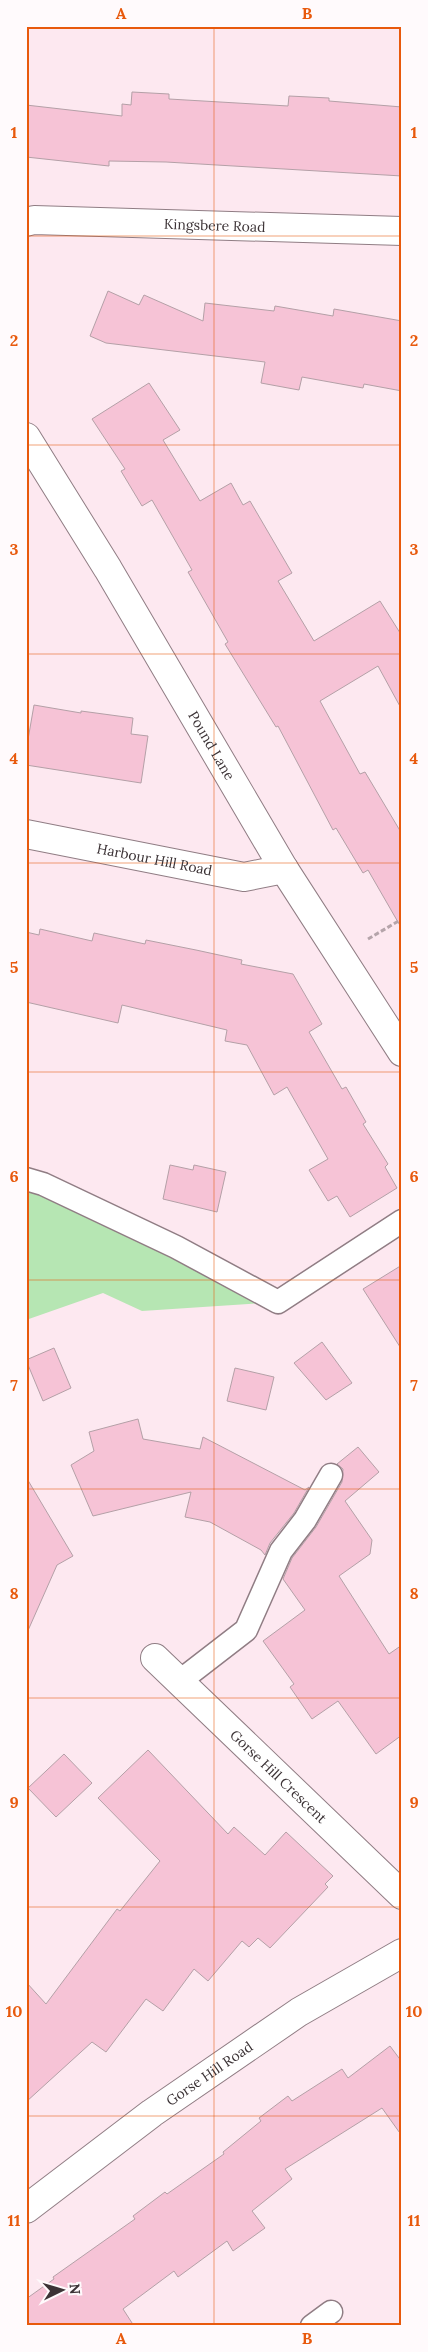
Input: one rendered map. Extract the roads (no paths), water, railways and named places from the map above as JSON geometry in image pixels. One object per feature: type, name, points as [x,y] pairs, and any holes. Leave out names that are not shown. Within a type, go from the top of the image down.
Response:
[{"type":"street","name":"Kingsbere Road","points":[[26,222],[34,220],[402,231]]},
{"type":"street","name":"Pound Lane","points":[[26,437],[108,569],[284,869],[402,1052]]},
{"type":"street","name":"Harbour Hill Road","points":[[26,834],[244,877],[284,869]]},
{"type":"street","name":"Gorse Hill Crescent","points":[[155,1658],[402,1895]]},
{"type":"street","name":"Gorse Hill Road","points":[[26,2209],[152,2113],[291,2017],[402,1953]]},
{"type":"lane","points":[[26,1179],[43,1184],[176,1247],[278,1302],[402,1221]]},
{"type":"lane","points":[[180,1681],[246,1630],[281,1551],[305,1520],[331,1476]]},
{"type":"lane","points":[[312,2326],[331,2312]]}]
